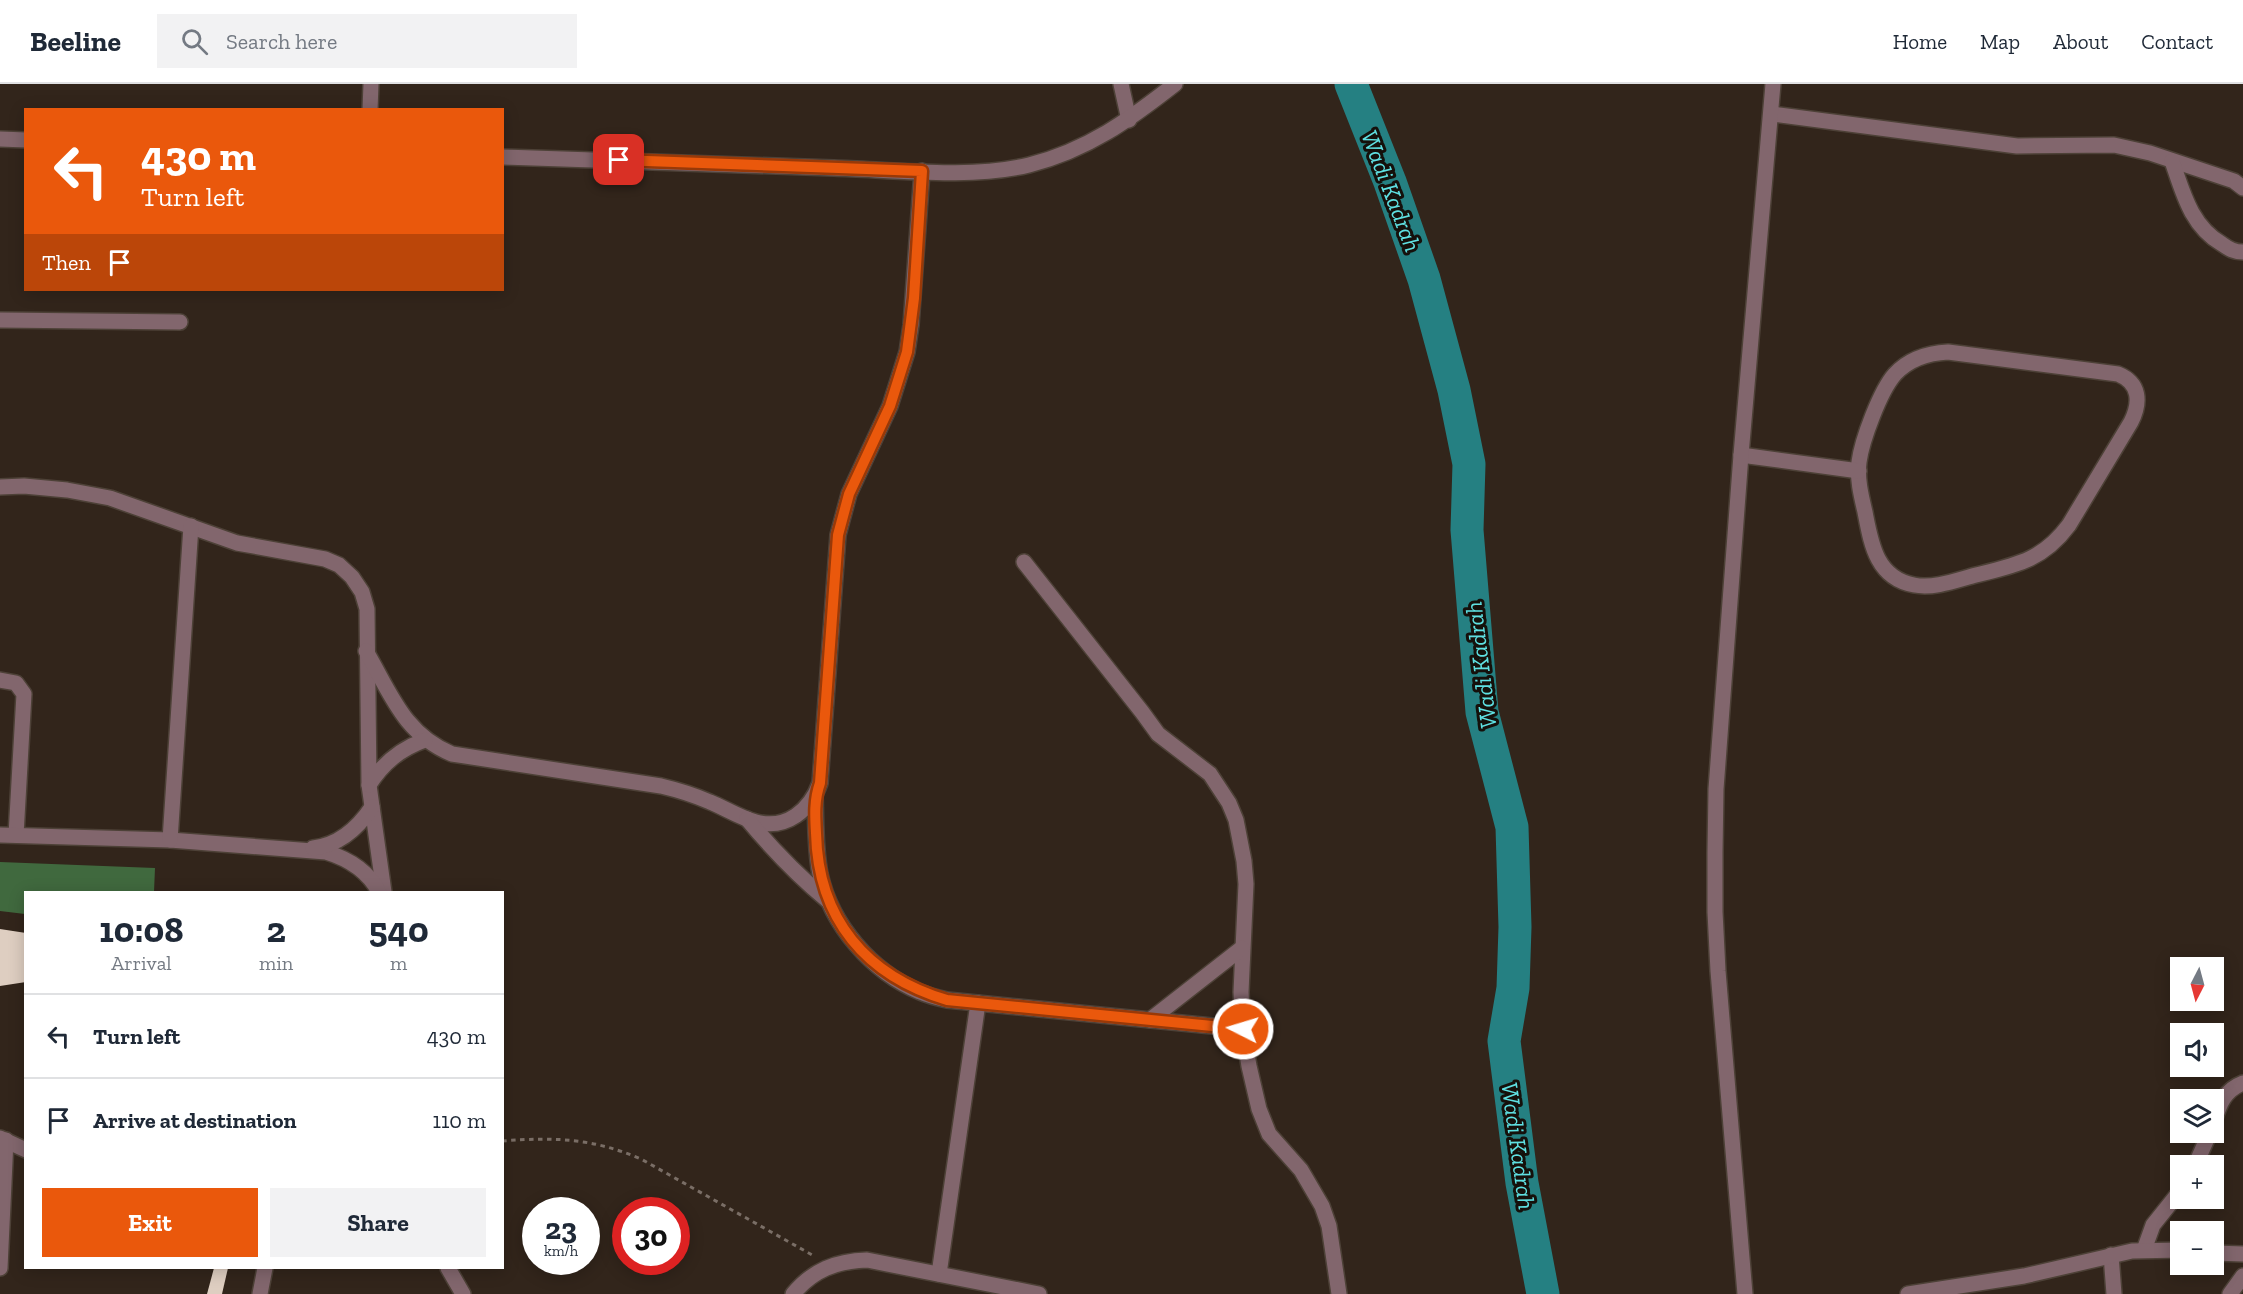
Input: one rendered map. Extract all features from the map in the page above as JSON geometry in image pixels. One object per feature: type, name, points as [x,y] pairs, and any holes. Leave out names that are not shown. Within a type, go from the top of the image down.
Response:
[{"type":"street","points":[[370,108],[371,84]]},
{"type":"street","points":[[1121,84],[1129,120]]},
{"type":"street","points":[[504,157],[922,171],[994,171],[1030,164],[1098,139],[1129,120],[1175,84]]},
{"type":"street","points":[[1745,1294],[1714,912],[1716,789],[1773,84]]},
{"type":"street","points":[[1772,114],[2017,146],[2114,145],[2150,153],[2234,181],[2243,188]]},
{"type":"street","points":[[0,139],[24,140]]},
{"type":"street","points":[[2172,161],[2187,206],[2208,236],[2235,252],[2243,252]]},
{"type":"street","points":[[922,171],[914,298],[907,352],[890,406],[849,494],[838,535],[820,776],[815,796],[816,848],[820,875],[828,900],[856,945],[875,964],[897,980],[921,993],[947,1000],[1243,1029]]},
{"type":"street","points":[[0,320],[180,322]]},
{"type":"street","points":[[1948,352],[2118,374],[2126,377],[2137,392],[2139,401],[2131,422],[2064,532],[2044,552],[2010,567],[1928,586],[1913,585],[1888,573],[1878,562],[1872,550],[1859,471],[1866,437],[1888,383],[1904,366],[1925,355],[1948,352]]},
{"type":"street","points":[[1742,455],[1859,471]]},
{"type":"street","points":[[0,487],[68,490],[110,498],[237,543],[325,559],[339,565],[352,577],[362,592],[367,609],[369,785],[381,891]]},
{"type":"street","points":[[170,840],[192,526]]},
{"type":"street","points":[[1024,562],[1158,734],[1210,774],[1229,803],[1236,820],[1245,861],[1246,907],[1242,948],[1243,1029],[1249,1066],[1263,1122],[1277,1145],[1301,1170],[1312,1187],[1325,1216],[1333,1246],[1339,1294]]},
{"type":"street","points":[[366,651],[404,717],[425,740],[438,748],[460,755],[677,790],[747,819],[770,824],[784,822],[796,816],[815,796]]},
{"type":"street","points":[[0,680],[16,683],[24,694],[16,835]]},
{"type":"street","points":[[369,785],[395,755],[425,740]]},
{"type":"street","points":[[302,849],[320,847],[343,837],[363,821],[372,807]]},
{"type":"street","points":[[747,819],[798,876],[828,900]]},
{"type":"street","points":[[0,835],[170,840],[326,852],[348,860],[368,876],[380,891]]},
{"type":"street","points":[[1150,1020],[1242,948]]},
{"type":"street","points":[[939,1274],[978,1003]]},
{"type":"street","points":[[2224,1097],[2229,1090],[2243,1083]]},
{"type":"street","points":[[0,1268],[3,1139],[24,1149]]},
{"type":"street","points":[[2144,1250],[2153,1225],[2170,1204]]},
{"type":"street","points":[[1908,1294],[2024,1276],[2111,1255],[2144,1250],[2170,1250]]},
{"type":"street","points":[[2224,1253],[2243,1254]]},
{"type":"street","points":[[2111,1255],[2114,1294]]},
{"type":"street","points":[[2224,1257],[2243,1265]]},
{"type":"street","points":[[793,1294],[815,1273],[831,1265],[867,1260],[1039,1294]]},
{"type":"street","points":[[260,1294],[265,1269]]},
{"type":"street","points":[[449,1269],[463,1294]]},
{"type":"street","points":[[2230,1294],[2243,1276]]},
{"type":"path","points":[[504,1141],[560,1138],[580,1140],[622,1151],[831,1265]]},
{"type":"green space","points":[[0,862],[155,868],[154,891],[24,891],[24,914],[0,911]]},
{"type":"building","points":[[0,929],[24,933],[24,982],[0,986]]},
{"type":"building","points":[[214,1269],[228,1269],[222,1294],[207,1294]]},
{"type":"waterway","name":"Wadi Kadrah","points":[[1351,84],[1390,182],[1424,279],[1454,390],[1469,464],[1467,530],[1482,712],[1512,827],[1515,927],[1513,988],[1504,1041],[1522,1183],[1543,1294]]},
{"type":"route","points":[[619,160],[922,171],[914,298],[907,352],[890,406],[849,494],[838,535],[820,783],[815,796],[816,848],[820,875],[828,900],[856,945],[875,964],[897,980],[921,993],[947,1000],[1243,1029]]}]
